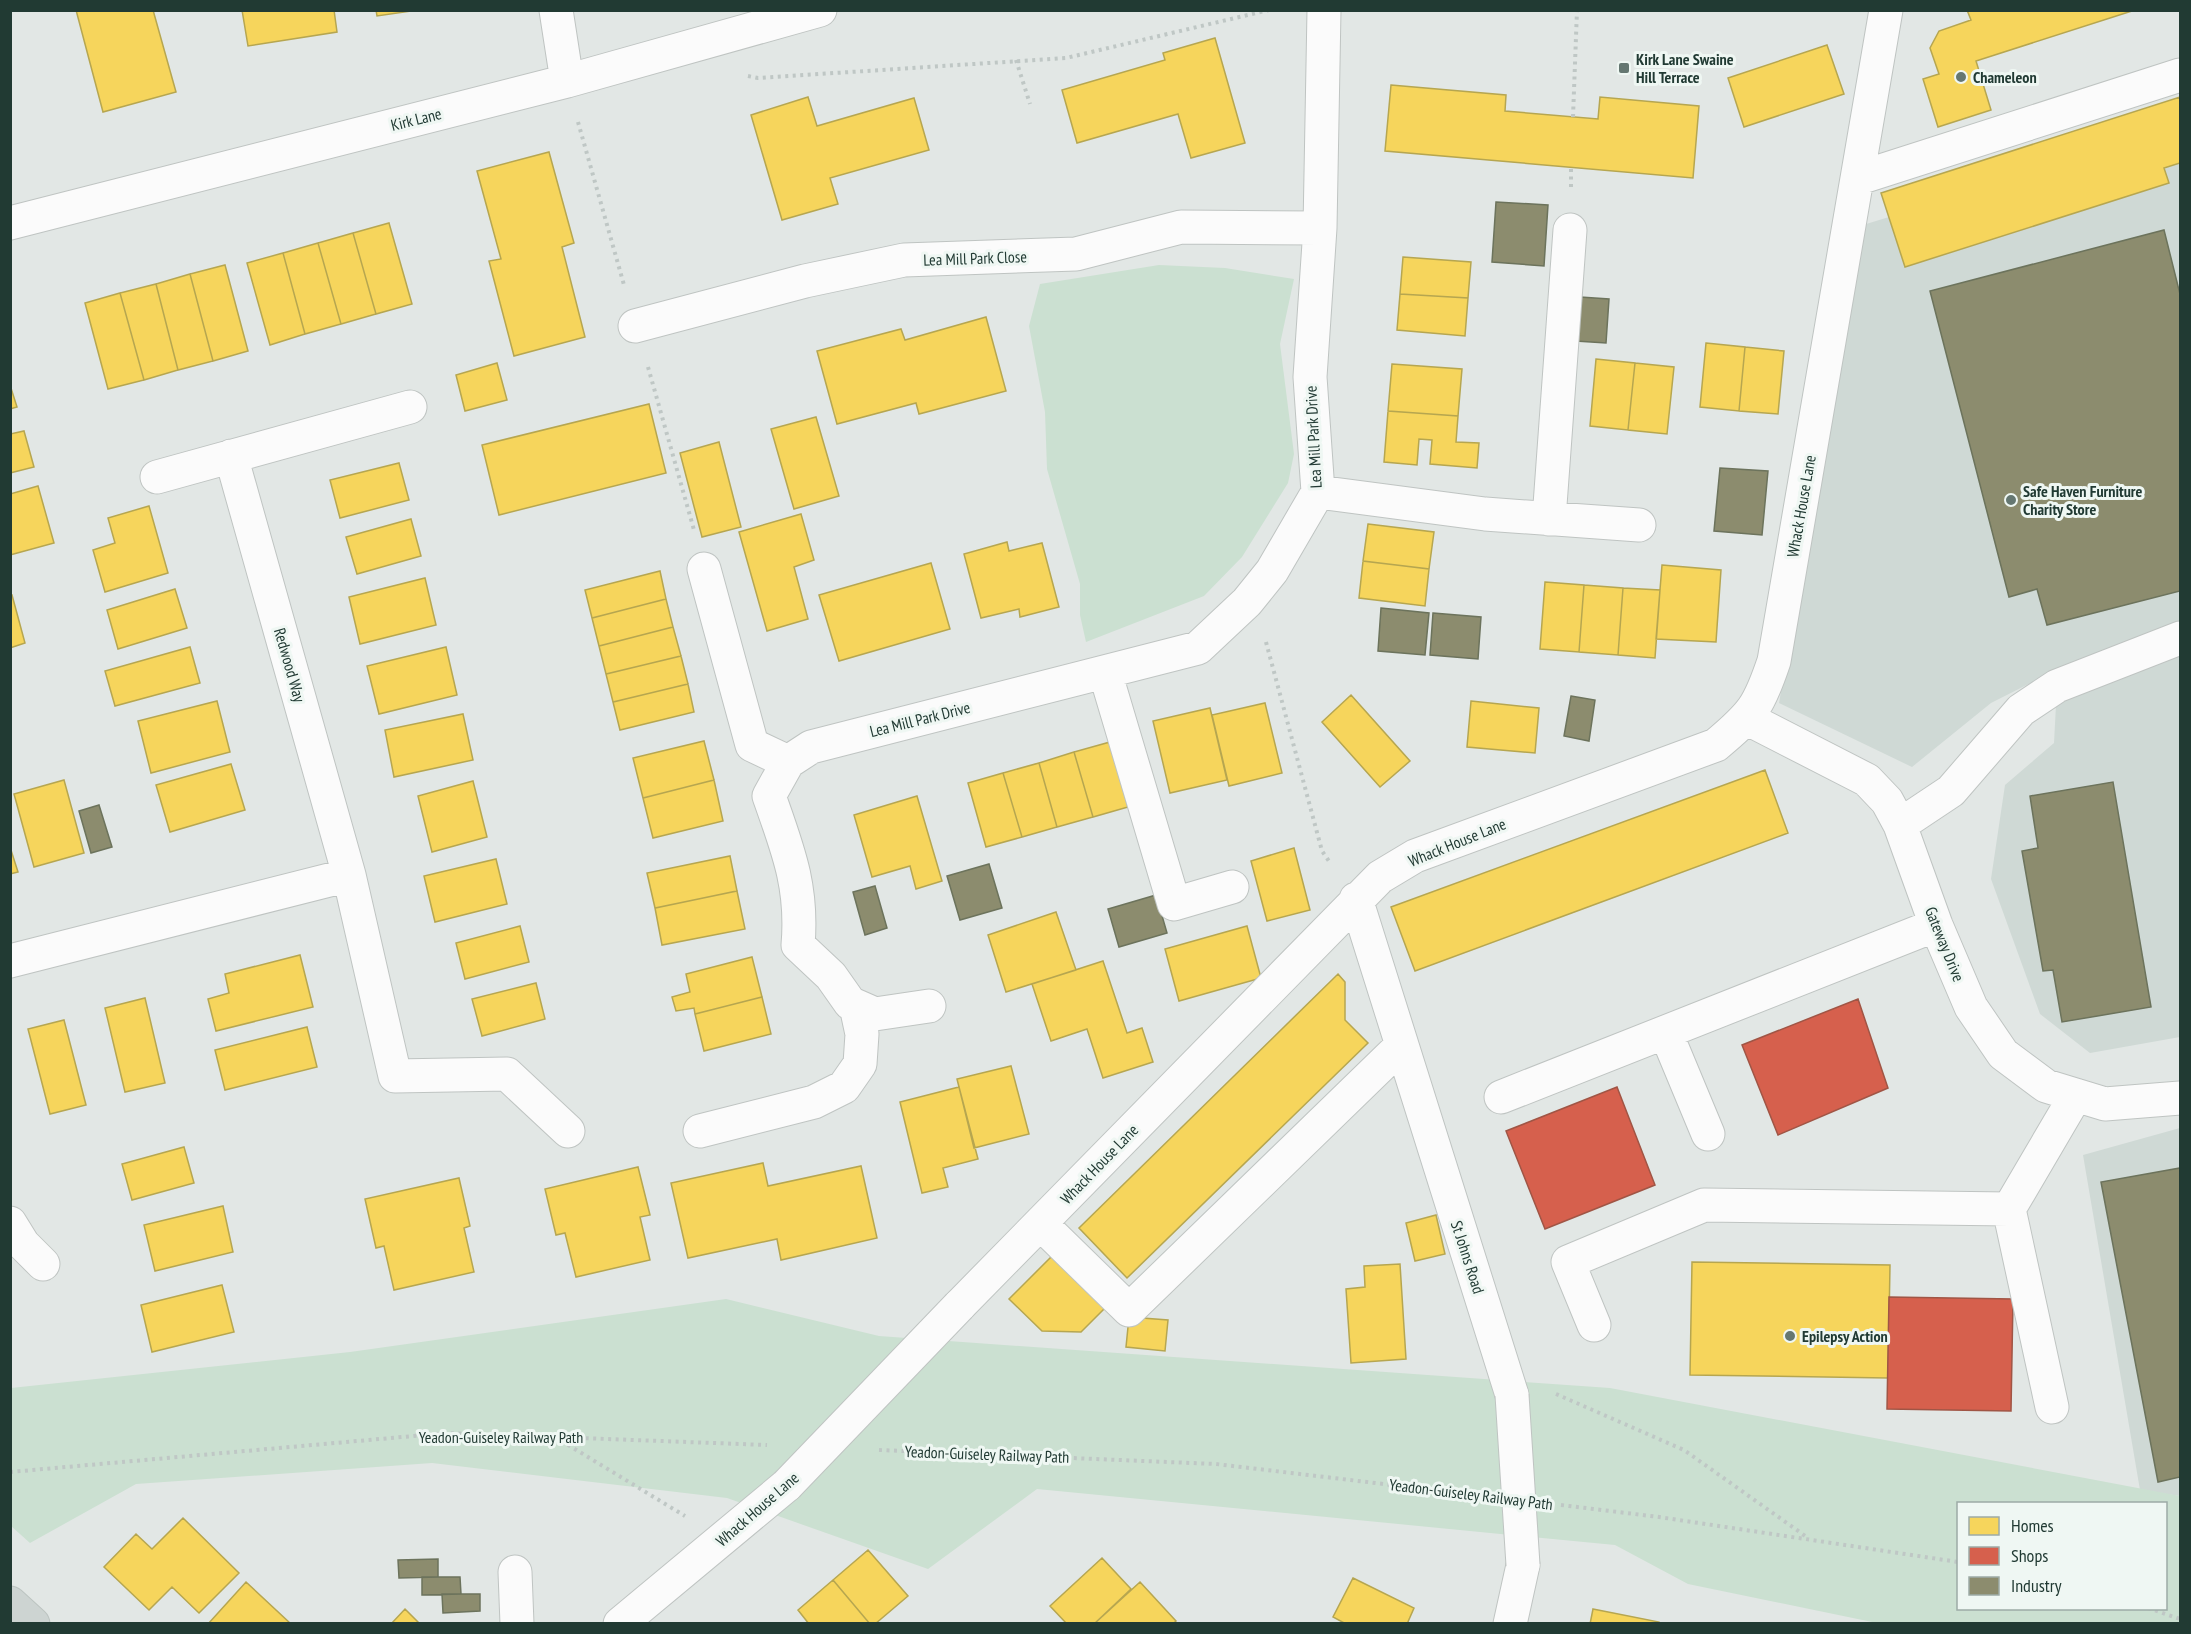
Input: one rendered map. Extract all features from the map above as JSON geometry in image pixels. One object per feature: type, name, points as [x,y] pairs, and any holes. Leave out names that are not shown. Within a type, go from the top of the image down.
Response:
[{"type":"main road","points":[[10,1603],[33,1623]]},
{"type":"street","points":[[556,10],[567,81]]},
{"type":"street","name":"Kirk Lane","points":[[10,223],[567,81],[755,19],[820,10]]},
{"type":"street","name":"Lea Mill Park Drive","points":[[700,1131],[814,1102],[844,1087],[860,1064],[862,1034],[856,1006],[850,1003],[831,976],[798,945],[800,913],[794,870],[769,796],[788,762],[811,747],[1198,648],[1247,602],[1272,571],[1318,492],[1310,376],[1320,228],[1324,10]]},
{"type":"street","name":"Whack House Lane","points":[[620,1623],[787,1485],[959,1306],[1380,877],[1415,856],[1716,744],[1748,719],[1763,692],[1774,661],[1859,178],[1886,10]]},
{"type":"street","points":[[1859,178],[2181,75]]},
{"type":"street","name":"Lea Mill Park Close","points":[[635,326],[805,281],[904,261],[1076,254],[1181,227],[1320,228]]},
{"type":"street","points":[[1549,519],[1570,231]]},
{"type":"street","points":[[157,477],[410,407]]},
{"type":"street","name":"Redwood Way","points":[[231,456],[349,875],[395,1076],[507,1074],[568,1131]]},
{"type":"street","points":[[1318,492],[1485,514],[1639,525]]},
{"type":"street","points":[[704,569],[752,745],[788,762]]},
{"type":"street","points":[[1900,825],[1951,791],[2022,710],[2057,686],[2181,638]]},
{"type":"street","points":[[1105,672],[1174,904],[1232,886]]},
{"type":"street","name":"Gateway Drive","points":[[1748,719],[1867,780],[1887,801],[1900,825],[1936,925],[1971,1007],[2004,1054],[2046,1086],[2105,1104],[2181,1098]]},
{"type":"street","points":[[10,961],[349,875]]},
{"type":"street","name":"St Johns Road","points":[[1356,899],[1509,1384],[1523,1565],[1510,1623]]},
{"type":"street","points":[[1501,1096],[1936,925]]},
{"type":"street","points":[[856,1006],[875,1014],[929,1006]]},
{"type":"street","points":[[1666,1033],[1708,1134]]},
{"type":"street","points":[[1041,1224],[1129,1310],[1401,1046]]},
{"type":"street","points":[[2052,1407],[2009,1209],[2076,1095]]},
{"type":"street","points":[[1594,1325],[1568,1262],[1704,1205],[2009,1209]]},
{"type":"street","points":[[10,1223],[23,1244],[43,1264]]},
{"type":"street","points":[[515,1572],[517,1623]]},
{"type":"path","points":[[746,76],[758,78],[1066,57],[1269,10]]},
{"type":"path","points":[[1574,117],[1577,10]]},
{"type":"path","points":[[1016,60],[1030,104]]},
{"type":"path","points":[[567,81],[635,326],[664,417],[704,569]]},
{"type":"path","points":[[1247,602],[1265,636],[1322,851],[1356,899]]},
{"type":"path","points":[[1509,1384],[1684,1450],[1810,1539]]},
{"type":"path","name":"Yeadon-Guiseley Railway Path","points":[[10,1472],[447,1433],[778,1445]]},
{"type":"path","points":[[553,1436],[725,1537]]},
{"type":"path","name":"Yeadon-Guiseley Railway Path","points":[[872,1449],[1216,1464],[1485,1496]]},
{"type":"path","name":"Yeadon-Guiseley Railway Path","points":[[1554,1504],[1957,1562]]},
{"type":"path","points":[[2154,1610],[2181,1619]]},
{"type":"shaded area","points":[[2180,163],[2180,1037],[2090,1053],[2040,1014],[1991,879],[2005,785],[2054,743],[2057,686],[2050,673],[1991,703],[1912,767],[1779,703],[1863,225],[1889,217],[1905,267],[2169,182],[2164,168]]},
{"type":"shaded area","points":[[2180,1128],[2180,1496],[2140,1490],[2083,1155]]},
{"type":"green space","points":[[1159,265],[1225,268],[1294,279],[1280,344],[1294,454],[1288,483],[1242,557],[1204,596],[1086,642],[1080,615],[1080,584],[1047,469],[1045,412],[1029,326],[1040,284]]},
{"type":"green space","points":[[726,1299],[879,1336],[1610,1388],[2180,1496],[2180,1623],[1877,1623],[1688,1584],[1615,1545],[1037,1489],[928,1569],[727,1498],[432,1463],[136,1484],[30,1543],[11,1526],[11,1388],[350,1352]]},
{"type":"building: Homes","points":[[76,10],[153,10],[176,92],[103,112]]},
{"type":"building: Homes","points":[[242,10],[334,10],[337,32],[248,46]]},
{"type":"building: Homes","points":[[376,10],[418,10],[377,16]]},
{"type":"building: Homes","points":[[1967,10],[2135,10],[1976,61],[1991,110],[1938,127],[1923,79],[1939,74],[1930,48],[1939,31],[1971,20]]},
{"type":"building: Homes","points":[[1215,38],[1245,143],[1191,158],[1178,114],[1077,143],[1062,90],[1165,60],[1163,53]]},
{"type":"building: Homes","points":[[1827,45],[1844,94],[1744,127],[1728,78]]},
{"type":"building: Homes","points":[[1391,85],[1506,95],[1505,111],[1598,119],[1600,97],[1699,106],[1693,178],[1385,151]]},
{"type":"building: Homes","points":[[808,97],[817,126],[914,98],[929,150],[830,178],[838,204],[782,220],[751,115]]},
{"type":"building: Homes","points":[[2180,97],[2180,163],[2164,168],[2169,183],[1905,267],[1881,193]]},
{"type":"building: Homes","points":[[549,152],[574,243],[562,247],[585,337],[514,356],[489,261],[501,259],[477,171]]},
{"type":"building: Homes","points":[[389,223],[412,304],[376,314],[353,233]]},
{"type":"building: Homes","points":[[353,233],[376,314],[341,324],[318,243]]},
{"type":"building: Homes","points":[[318,243],[341,324],[305,334],[283,253]]},
{"type":"building: Homes","points":[[283,253],[305,334],[270,345],[247,263]]},
{"type":"building: Homes","points":[[1403,257],[1471,262],[1468,298],[1400,294]]},
{"type":"building: Homes","points":[[225,265],[248,351],[213,361],[190,274]]},
{"type":"building: Homes","points":[[190,274],[213,361],[178,370],[156,284]]},
{"type":"building: Homes","points":[[156,284],[178,370],[144,380],[120,293]]},
{"type":"building: Homes","points":[[120,293],[144,380],[108,389],[85,303]]},
{"type":"building: Homes","points":[[1400,294],[1468,298],[1465,336],[1397,330]]},
{"type":"building: Homes","points":[[986,317],[1006,391],[919,414],[916,403],[837,424],[817,351],[901,329],[905,340]]},
{"type":"building: Homes","points":[[1706,343],[1745,347],[1739,411],[1700,407]]},
{"type":"building: Homes","points":[[1745,347],[1784,351],[1778,414],[1739,411]]},
{"type":"building: Homes","points":[[1596,359],[1635,363],[1628,430],[1590,426]]},
{"type":"building: Homes","points":[[497,363],[507,400],[465,411],[456,375]]},
{"type":"building: Homes","points":[[1635,363],[1674,367],[1667,434],[1628,430]]},
{"type":"building: Homes","points":[[1392,364],[1462,369],[1458,416],[1388,411]]},
{"type":"building: Homes","points":[[10,385],[17,407],[10,409]]},
{"type":"building: Homes","points":[[649,404],[666,473],[499,515],[482,445]]},
{"type":"building: Homes","points":[[1388,411],[1458,416],[1456,442],[1479,443],[1477,468],[1430,464],[1432,440],[1419,439],[1417,465],[1384,462]]},
{"type":"building: Homes","points":[[816,417],[839,496],[794,509],[771,429]]},
{"type":"building: Homes","points":[[24,431],[34,467],[10,473],[10,434]]},
{"type":"building: Homes","points":[[719,442],[741,527],[702,537],[680,453]]},
{"type":"building: Homes","points":[[399,463],[409,500],[340,518],[330,480]]},
{"type":"building: Homes","points":[[38,486],[54,543],[10,555],[10,494]]},
{"type":"building: Homes","points":[[149,506],[168,573],[105,592],[93,550],[115,543],[108,518]]},
{"type":"building: Homes","points":[[801,514],[814,560],[794,567],[808,619],[767,631],[739,532]]},
{"type":"building: Homes","points":[[411,519],[421,556],[357,574],[346,537]]},
{"type":"building: Homes","points":[[1368,524],[1434,532],[1429,569],[1363,561]]},
{"type":"building: Homes","points":[[1007,542],[1009,551],[1042,543],[1059,607],[1020,617],[1019,609],[981,618],[964,554]]},
{"type":"building: Homes","points":[[1363,561],[1429,569],[1425,606],[1359,598]]},
{"type":"building: Homes","points":[[931,563],[950,629],[839,661],[819,595]]},
{"type":"building: Homes","points":[[1662,565],[1721,570],[1716,642],[1656,639]]},
{"type":"building: Homes","points":[[660,571],[666,599],[592,618],[585,590]]},
{"type":"building: Homes","points":[[425,578],[436,625],[360,644],[349,597]]},
{"type":"building: Homes","points":[[1545,582],[1584,585],[1579,652],[1540,649]]},
{"type":"building: Homes","points":[[1584,585],[1623,588],[1618,655],[1579,652]]},
{"type":"building: Homes","points":[[1623,588],[1660,590],[1655,658],[1618,655]]},
{"type":"building: Homes","points":[[175,589],[187,628],[118,649],[107,610]]},
{"type":"building: Homes","points":[[12,595],[25,643],[10,648],[10,596]]},
{"type":"building: Homes","points":[[666,599],[673,627],[599,646],[592,618]]},
{"type":"building: Homes","points":[[673,627],[681,656],[606,674],[599,646]]},
{"type":"building: Homes","points":[[190,647],[200,683],[115,706],[105,671]]},
{"type":"building: Homes","points":[[446,647],[457,695],[379,714],[367,666]]},
{"type":"building: Homes","points":[[681,656],[688,684],[613,702],[606,674]]},
{"type":"building: Homes","points":[[688,684],[694,712],[620,730],[613,702]]},
{"type":"building: Homes","points":[[1351,695],[1410,761],[1380,787],[1322,722]]},
{"type":"building: Homes","points":[[217,701],[230,752],[151,773],[138,721]]},
{"type":"building: Homes","points":[[1471,701],[1539,708],[1535,753],[1467,747]]},
{"type":"building: Homes","points":[[1265,703],[1282,773],[1229,786],[1212,715]]},
{"type":"building: Homes","points":[[1210,708],[1227,780],[1170,793],[1153,721]]},
{"type":"building: Homes","points":[[463,714],[473,760],[394,777],[385,730]]},
{"type":"building: Homes","points":[[704,741],[714,780],[643,798],[633,758]]},
{"type":"building: Homes","points":[[1110,742],[1128,807],[1093,817],[1074,752]]},
{"type":"building: Homes","points":[[1074,752],[1093,817],[1057,827],[1039,763]]},
{"type":"building: Homes","points":[[1039,763],[1057,827],[1022,837],[1003,773]]},
{"type":"building: Homes","points":[[231,764],[245,810],[170,832],[156,785]]},
{"type":"building: Homes","points":[[1765,770],[1788,833],[1415,971],[1391,907]]},
{"type":"building: Homes","points":[[1003,773],[1022,837],[986,847],[968,783]]},
{"type":"building: Homes","points":[[64,780],[84,853],[34,867],[14,794]]},
{"type":"building: Homes","points":[[714,780],[723,821],[653,838],[643,798]]},
{"type":"building: Homes","points":[[473,781],[487,837],[432,852],[418,796]]},
{"type":"building: Homes","points":[[917,796],[942,881],[916,889],[910,866],[872,877],[854,815]]},
{"type":"building: Homes","points":[[10,847],[18,872],[10,874]]},
{"type":"building: Homes","points":[[1294,848],[1310,910],[1267,921],[1251,861]]},
{"type":"building: Homes","points":[[730,856],[737,891],[655,908],[647,873]]},
{"type":"building: Homes","points":[[496,859],[507,904],[435,922],[424,876]]},
{"type":"building: Homes","points":[[737,891],[745,929],[662,945],[655,908]]},
{"type":"building: Homes","points":[[1056,912],[1076,970],[1006,992],[988,935]]},
{"type":"building: Homes","points":[[520,926],[529,962],[465,979],[456,943]]},
{"type":"building: Homes","points":[[1247,926],[1261,978],[1179,1001],[1165,949]]},
{"type":"building: Homes","points":[[300,955],[313,1007],[216,1031],[208,999],[229,993],[225,974]]},
{"type":"building: Homes","points":[[752,957],[762,997],[695,1014],[694,1008],[676,1011],[672,997],[690,992],[686,974]]},
{"type":"building: Homes","points":[[1103,961],[1127,1033],[1142,1028],[1153,1062],[1103,1078],[1087,1029],[1051,1041],[1032,984]]},
{"type":"building: Homes","points":[[1338,974],[1345,982],[1345,1020],[1368,1043],[1127,1278],[1079,1228]]},
{"type":"building: Homes","points":[[536,983],[545,1019],[482,1036],[472,999]]},
{"type":"building: Homes","points":[[762,997],[771,1034],[704,1051],[695,1014]]},
{"type":"building: Homes","points":[[145,998],[165,1083],[125,1092],[105,1008]]},
{"type":"building: Homes","points":[[64,1020],[86,1105],[50,1114],[28,1029]]},
{"type":"building: Homes","points":[[307,1027],[317,1067],[225,1090],[215,1050]]},
{"type":"building: Homes","points":[[1011,1066],[1029,1134],[974,1148],[957,1079]]},
{"type":"building: Homes","points":[[959,1087],[978,1159],[943,1168],[948,1187],[922,1193],[900,1102]]},
{"type":"building: Homes","points":[[184,1147],[194,1183],[132,1200],[122,1164]]},
{"type":"building: Homes","points":[[763,1163],[768,1186],[861,1166],[877,1238],[781,1260],[777,1239],[688,1258],[671,1183]]},
{"type":"building: Homes","points":[[638,1167],[650,1215],[640,1217],[650,1260],[576,1277],[565,1233],[556,1235],[545,1189]]},
{"type":"building: Homes","points":[[459,1178],[470,1226],[464,1228],[474,1272],[394,1290],[384,1246],[376,1248],[365,1199]]},
{"type":"building: Homes","points":[[223,1206],[233,1252],[155,1271],[144,1225]]},
{"type":"building: Homes","points":[[1436,1215],[1445,1254],[1415,1261],[1406,1223]]},
{"type":"building: Homes","points":[[1055,1253],[1108,1305],[1081,1332],[1042,1331],[1009,1299]]},
{"type":"building: Homes","name":"Epilepsy Action","points":[[1692,1262],[1890,1265],[1888,1378],[1690,1375]]},
{"type":"building: Homes","points":[[1400,1264],[1406,1359],[1351,1363],[1346,1289],[1365,1287],[1364,1266]]},
{"type":"building: Homes","points":[[222,1285],[234,1332],[152,1352],[141,1305]]},
{"type":"building: Homes","points":[[1129,1317],[1168,1320],[1165,1351],[1126,1347]]},
{"type":"building: Homes","points":[[183,1518],[239,1573],[199,1613],[172,1587],[149,1610],[104,1567],[136,1534],[152,1549]]},
{"type":"building: Homes","points":[[868,1550],[908,1596],[875,1624],[870,1624],[833,1580]]},
{"type":"building: Homes","points":[[1102,1558],[1131,1589],[1094,1624],[1067,1624],[1050,1606]]},
{"type":"building: Homes","points":[[1353,1578],[1414,1608],[1407,1624],[1346,1624],[1333,1617]]},
{"type":"building: Homes","points":[[833,1580],[870,1624],[809,1624],[798,1610]]},
{"type":"building: Homes","points":[[246,1582],[291,1624],[208,1624]]},
{"type":"building: Homes","points":[[1140,1582],[1176,1621],[1173,1624],[1094,1624]]},
{"type":"building: Homes","points":[[405,1609],[420,1624],[391,1624]]},
{"type":"building: Homes","points":[[1593,1609],[1659,1622],[1659,1624],[1590,1624]]},
{"type":"building: Shops","points":[[1858,999],[1888,1088],[1778,1135],[1742,1045]]},
{"type":"building: Shops","points":[[1617,1087],[1655,1185],[1545,1229],[1506,1131]]},
{"type":"building: Shops","points":[[1889,1297],[2013,1299],[2011,1411],[1887,1409]]},
{"type":"building: Industry","points":[[1496,202],[1548,205],[1544,266],[1492,262]]},
{"type":"building: Industry","points":[[2164,230],[2180,294],[2180,591],[2047,625],[2037,589],[2009,597],[1930,291]]},
{"type":"building: Industry","points":[[1580,297],[1609,299],[1606,343],[1576,341]]},
{"type":"building: Industry","points":[[1720,468],[1768,471],[1762,535],[1714,531]]},
{"type":"building: Industry","points":[[1381,608],[1429,613],[1425,655],[1378,651]]},
{"type":"building: Industry","points":[[1433,613],[1481,617],[1478,659],[1430,655]]},
{"type":"building: Industry","points":[[1571,696],[1595,700],[1589,741],[1564,736]]},
{"type":"building: Industry","points":[[2113,782],[2151,1007],[2062,1022],[2053,970],[2043,971],[2022,851],[2038,848],[2030,796]]},
{"type":"building: Industry","points":[[99,805],[112,847],[91,853],[79,811]]},
{"type":"building: Industry","points":[[989,864],[1002,908],[960,920],[947,876]]},
{"type":"building: Industry","points":[[875,886],[887,928],[865,935],[853,892]]},
{"type":"building: Industry","points":[[1156,895],[1167,933],[1119,947],[1108,909]]},
{"type":"building: Industry","points":[[2180,1168],[2180,1477],[2158,1482],[2101,1182]]},
{"type":"building: Industry","points":[[438,1559],[438,1577],[399,1578],[398,1560]]},
{"type":"building: Industry","points":[[422,1577],[460,1577],[461,1594],[422,1595]]},
{"type":"building: Industry","points":[[442,1594],[480,1594],[480,1611],[443,1613]]},
{"type":"place","name":"Kirk Lane Swaine Hill Terrace","points":[[1624,68]]},
{"type":"place","name":"Chameleon","points":[[1961,77]]},
{"type":"place","name":"Safe Haven Furniture Charity Store","points":[[2011,500]]},
{"type":"place","name":"Epilepsy Action","points":[[1790,1336]]}]
